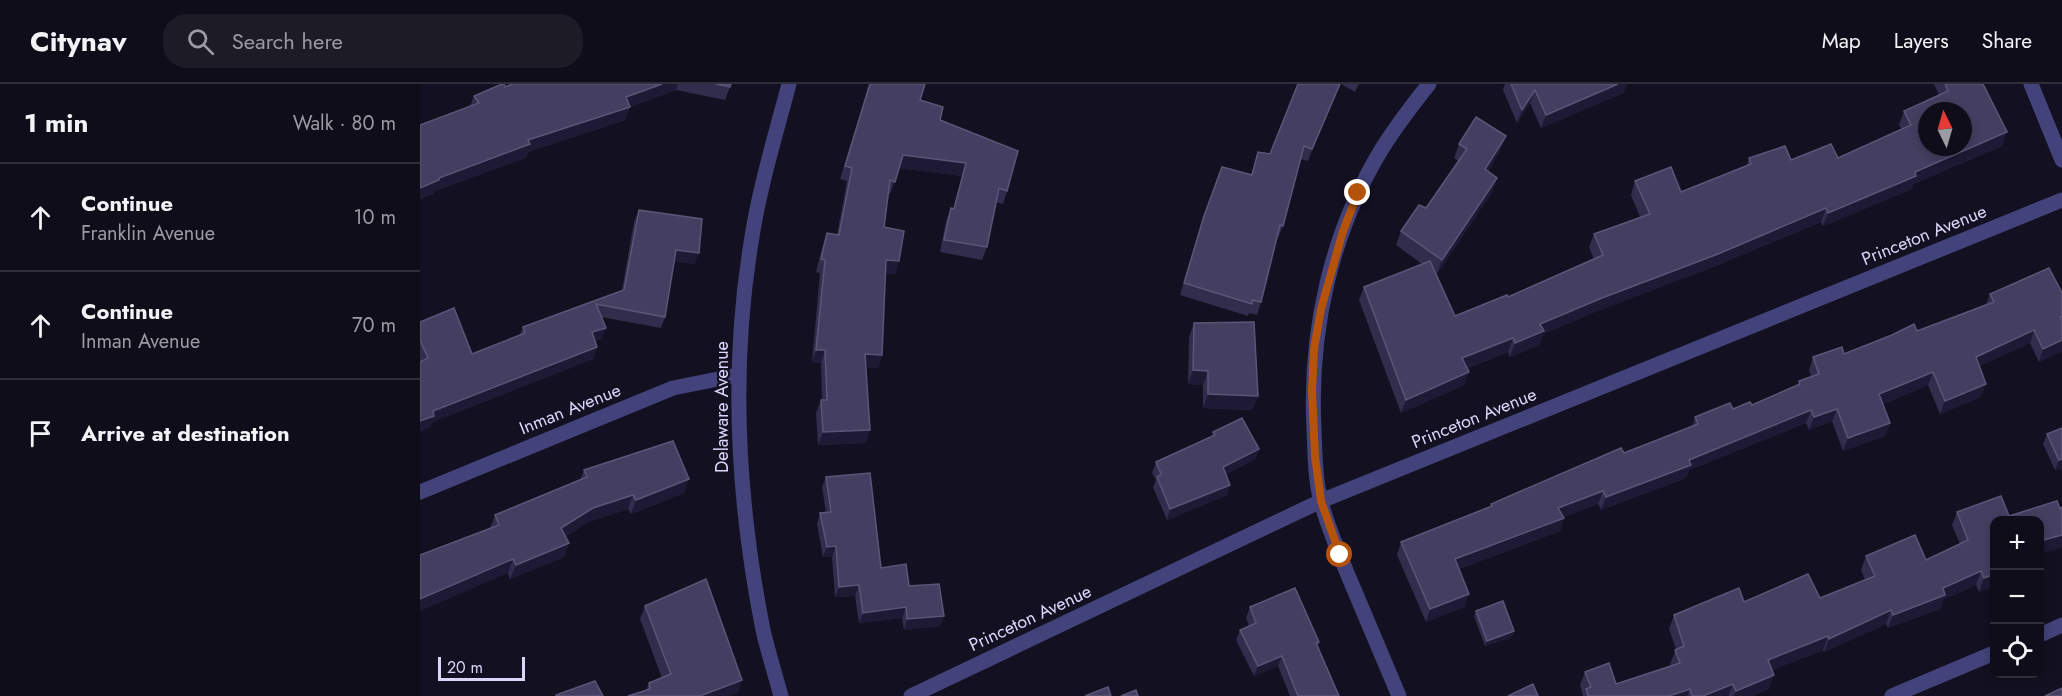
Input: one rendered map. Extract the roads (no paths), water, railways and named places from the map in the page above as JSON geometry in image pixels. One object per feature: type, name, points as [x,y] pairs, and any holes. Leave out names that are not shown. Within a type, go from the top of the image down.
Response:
[{"type":"street","name":"Delaware Avenue","points":[[781,696],[764,631],[743,499],[738,375],[750,244],[761,184],[789,84]]},
{"type":"street","points":[[1399,696],[1340,555],[1321,501],[1315,456],[1312,391],[1314,349],[1326,290],[1343,231],[1358,193],[1383,147],[1429,84]]},
{"type":"street","points":[[2031,84],[2062,160]]},
{"type":"street","name":"Princeton Avenue","points":[[911,696],[1321,501],[2062,200]]},
{"type":"street","name":"Inman Avenue","points":[[420,492],[673,388],[738,375]]},
{"type":"street","points":[[2044,633],[2062,625]]},
{"type":"street","points":[[1892,696],[1990,655]]}]
